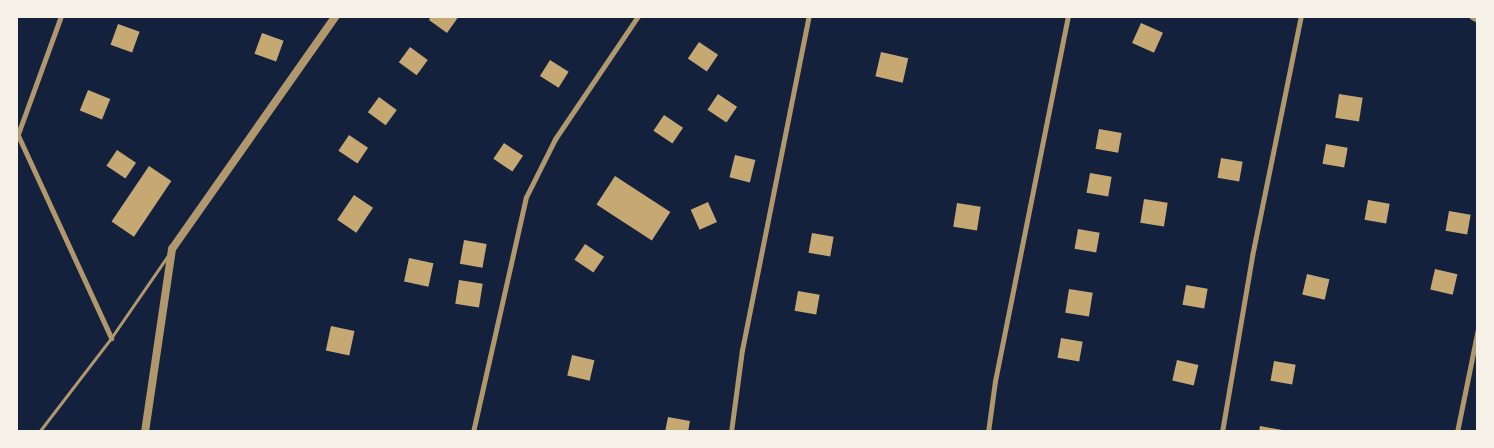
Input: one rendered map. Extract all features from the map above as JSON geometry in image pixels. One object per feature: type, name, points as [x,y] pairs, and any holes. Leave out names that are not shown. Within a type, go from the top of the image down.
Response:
[{"type":"street","points":[[61,16],[17,133],[111,338]]},
{"type":"street","points":[[145,432],[172,249],[336,16]]},
{"type":"street","points":[[473,432],[526,196],[555,139],[638,16]]},
{"type":"street","points":[[731,432],[742,350],[809,16]]},
{"type":"street","points":[[988,432],[995,382],[1068,16]]},
{"type":"street","points":[[1222,432],[1252,256],[1301,16]]},
{"type":"street","points":[[1473,16],[1478,19]]},
{"type":"street","points":[[1457,432],[1478,329]]},
{"type":"lane","points":[[38,432],[111,338],[172,249]]},
{"type":"building","points":[[431,16],[459,16],[447,33],[429,20]]},
{"type":"building","points":[[1141,23],[1163,33],[1154,53],[1132,43]]},
{"type":"building","points":[[118,24],[140,32],[132,53],[110,45]]},
{"type":"building","points":[[262,33],[284,41],[276,62],[254,54]]},
{"type":"building","points":[[699,42],[718,55],[707,71],[688,59]]},
{"type":"building","points":[[410,47],[428,60],[417,75],[399,62]]},
{"type":"building","points":[[881,52],[908,58],[903,83],[875,76]]},
{"type":"building","points":[[550,60],[569,72],[559,88],[540,76]]},
{"type":"building","points":[[88,90],[110,99],[102,119],[80,110]]},
{"type":"building","points":[[718,94],[737,107],[726,123],[707,110]]},
{"type":"building","points":[[1339,94],[1363,98],[1359,121],[1335,118]]},
{"type":"building","points":[[379,97],[397,110],[386,125],[368,112]]},
{"type":"building","points":[[664,115],[683,128],[672,144],[653,131]]},
{"type":"building","points":[[1099,129],[1122,133],[1118,153],[1096,149]]},
{"type":"building","points":[[349,135],[368,148],[357,164],[338,151]]},
{"type":"building","points":[[504,143],[523,156],[512,172],[493,159]]},
{"type":"building","points":[[1326,144],[1348,148],[1344,168],[1323,164]]},
{"type":"building","points":[[117,150],[136,163],[125,179],[106,166]]},
{"type":"building","points":[[735,155],[755,160],[750,182],[729,177]]},
{"type":"building","points":[[1221,158],[1243,162],[1239,182],[1218,178]]},
{"type":"building","points":[[149,166],[171,181],[134,237],[112,222]]},
{"type":"building","points":[[1090,173],[1112,177],[1108,197],[1087,193]]},
{"type":"building","points":[[615,176],[670,212],[652,240],[596,205]]},
{"type":"building","points":[[354,195],[373,208],[356,233],[337,220]]},
{"type":"building","points":[[1144,199],[1168,203],[1164,226],[1140,223]]},
{"type":"building","points":[[1368,200],[1390,204],[1386,224],[1365,220]]},
{"type":"building","points":[[708,202],[717,222],[700,230],[691,210]]},
{"type":"building","points":[[957,203],[981,207],[977,230],[953,227]]},
{"type":"building","points":[[1449,211],[1471,215],[1467,235],[1446,231]]},
{"type":"building","points":[[1078,229],[1100,233],[1096,253],[1075,249]]},
{"type":"building","points":[[812,233],[834,237],[830,257],[809,253]]},
{"type":"building","points":[[464,240],[487,244],[482,268],[460,264]]},
{"type":"building","points":[[585,244],[604,257],[593,273],[574,260]]},
{"type":"building","points":[[409,258],[433,263],[428,287],[404,281]]},
{"type":"building","points":[[1435,269],[1457,274],[1453,295],[1430,289]]},
{"type":"building","points":[[1307,274],[1329,279],[1325,300],[1302,294]]},
{"type":"building","points":[[459,280],[483,284],[479,307],[455,304]]},
{"type":"building","points":[[1186,285],[1208,289],[1204,309],[1183,305]]},
{"type":"building","points":[[1069,289],[1093,293],[1089,316],[1065,313]]},
{"type":"building","points":[[798,291],[820,295],[816,315],[795,311]]},
{"type":"building","points":[[331,326],[354,331],[349,355],[326,350]]},
{"type":"building","points":[[1061,338],[1083,342],[1079,362],[1058,358]]},
{"type":"building","points":[[572,355],[594,360],[590,381],[567,375]]},
{"type":"building","points":[[1177,360],[1198,365],[1194,385],[1172,380]]},
{"type":"building","points":[[1274,361],[1296,365],[1292,385],[1271,381]]},
{"type":"building","points":[[668,417],[690,421],[688,432],[665,432]]},
{"type":"building","points":[[1260,426],[1282,430],[1282,432],[1259,432]]}]
